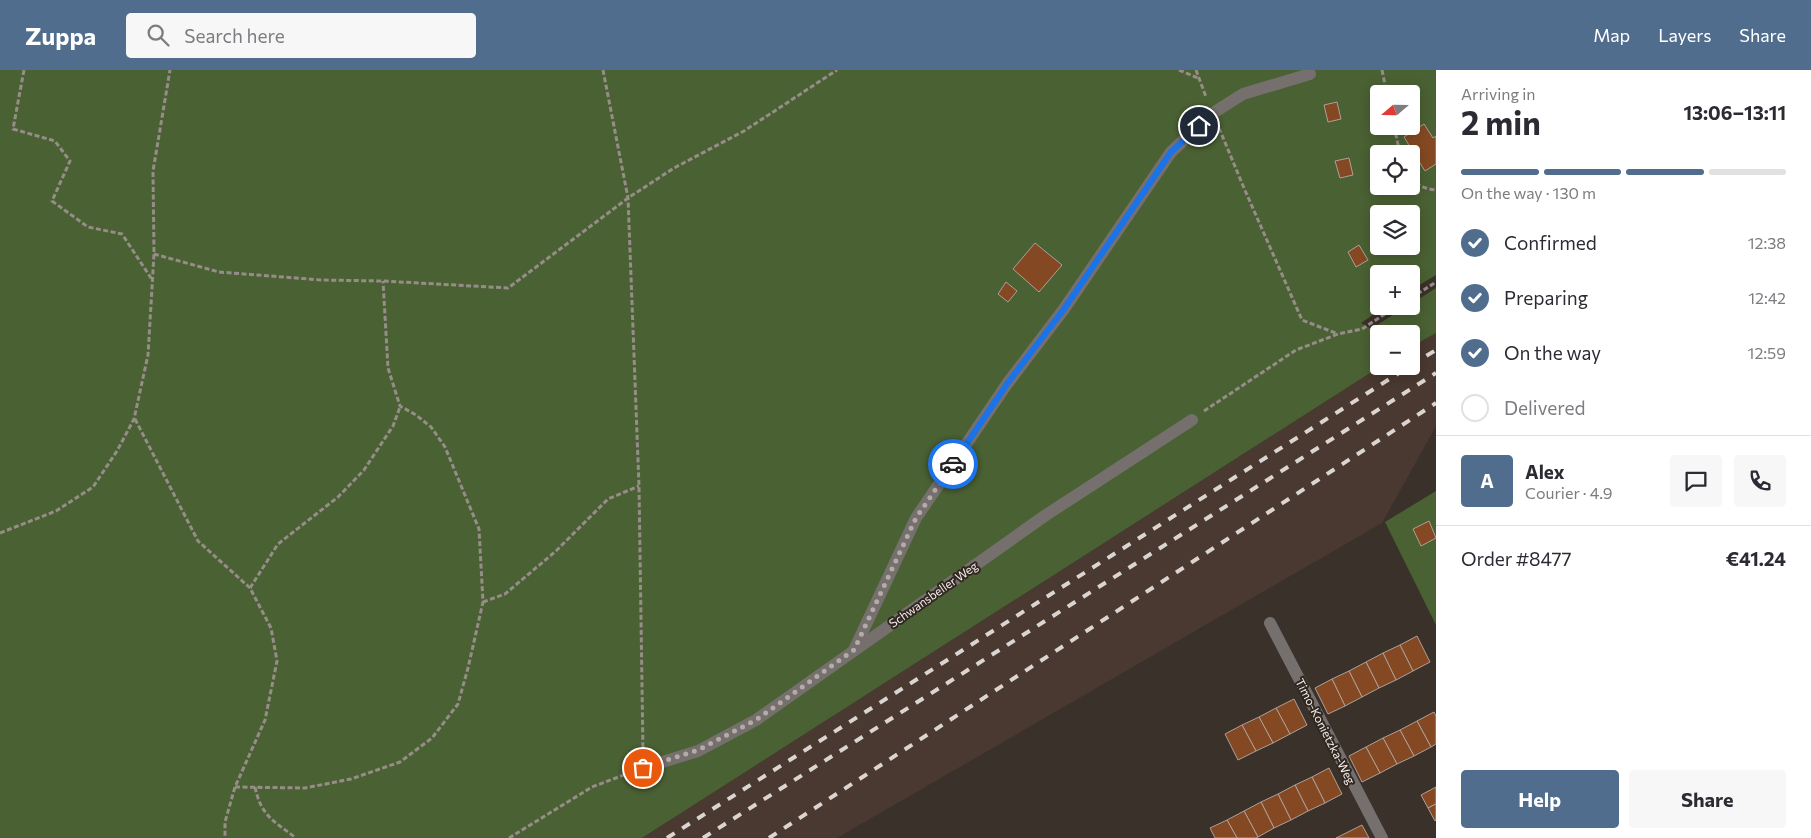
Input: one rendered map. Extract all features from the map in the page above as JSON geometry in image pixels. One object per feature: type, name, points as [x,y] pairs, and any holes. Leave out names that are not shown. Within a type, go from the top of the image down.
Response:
[{"type":"street","points":[[854,650],[916,518],[1007,384],[1064,309],[1171,152],[1213,113],[1243,94],[1310,74]]},
{"type":"street","name":"Schwansbeller Weg","points":[[643,768],[698,750],[756,720],[1046,515],[1192,420]]},
{"type":"street","name":"Timo-Konietzka-Weg","points":[[1270,623],[1382,838]]},
{"type":"path","points":[[24,70],[13,129],[55,141],[70,160],[52,201],[88,228],[122,234],[153,281]]},
{"type":"path","points":[[0,533],[56,511],[94,487],[117,451],[134,419],[148,355],[154,254],[154,171],[170,70]]},
{"type":"path","points":[[509,838],[592,787],[643,768],[639,486],[628,198],[603,70]]},
{"type":"path","points":[[154,254],[219,272],[321,280],[383,281],[508,288],[628,198],[674,168],[744,131],[837,70]]},
{"type":"path","points":[[1179,70],[1198,78]]},
{"type":"path","points":[[1196,70],[1244,188],[1302,320],[1338,334]]},
{"type":"path","points":[[1382,70],[1385,85]]},
{"type":"path","points":[[1420,185],[1427,189],[1436,190]]},
{"type":"path","points":[[250,588],[278,544],[338,498],[364,470],[393,426],[400,406],[388,368],[383,281]]},
{"type":"path","points":[[1420,292],[1436,282]]},
{"type":"path","points":[[1192,420],[1296,350],[1338,334],[1362,328],[1383,315]]},
{"type":"path","points":[[234,787],[305,788],[351,779],[400,762],[432,738],[458,704],[483,602],[479,529],[445,447],[430,427],[416,415],[400,406]]},
{"type":"path","points":[[134,419],[198,541],[250,588],[271,628],[277,660],[265,720],[234,787],[225,822],[225,838]]},
{"type":"path","points":[[483,602],[505,594],[556,551],[608,499],[639,486]]},
{"type":"path","points":[[256,787],[258,801],[266,816],[296,838]]},
{"type":"shaded area","points":[[1436,333],[1436,426],[1382,523],[837,838],[642,838],[1370,373],[1370,375],[1420,375],[1420,342]]},
{"type":"green space","points":[[0,70],[1436,70],[1436,275],[1420,285],[1420,265],[1370,265],[1370,315],[1373,315],[1361,323],[1370,328],[1370,373],[642,838],[0,838]]},
{"type":"green space","points":[[1436,288],[1436,333],[1420,342],[1420,325],[1377,325],[1393,315],[1420,315],[1420,298]]},
{"type":"green space","points":[[1436,491],[1436,625],[1385,522]]},
{"type":"building","points":[[1337,102],[1341,119],[1328,122],[1324,105]]},
{"type":"building","points":[[1424,124],[1433,138],[1436,136],[1436,164],[1425,171],[1420,163],[1420,145],[1409,145],[1404,137],[1407,135],[1420,135],[1420,127]]},
{"type":"building","points":[[1349,158],[1353,175],[1340,178],[1335,161]]},
{"type":"building","points":[[1035,243],[1062,265],[1039,292],[1013,269]]},
{"type":"building","points":[[1359,245],[1368,260],[1356,267],[1348,252]]},
{"type":"building","points":[[1006,282],[1017,291],[1008,302],[998,294]]},
{"type":"building","points":[[1429,521],[1436,538],[1421,546],[1413,529]]},
{"type":"building","points":[[1417,636],[1430,662],[1413,671],[1400,645]]},
{"type":"building","points":[[1400,645],[1413,671],[1396,680],[1383,653]]},
{"type":"building","points":[[1383,653],[1396,680],[1379,688],[1366,662]]},
{"type":"building","points":[[1366,662],[1379,688],[1362,697],[1349,671]]},
{"type":"building","points":[[1349,671],[1362,697],[1345,706],[1332,679]]},
{"type":"building","points":[[1332,679],[1345,706],[1328,714],[1315,688]]},
{"type":"building","points":[[1294,699],[1307,725],[1290,734],[1276,708]]},
{"type":"building","points":[[1276,708],[1290,734],[1273,743],[1259,717]]},
{"type":"building","points":[[1434,712],[1436,716],[1436,744],[1431,747],[1417,721]]},
{"type":"building","points":[[1259,717],[1273,743],[1256,751],[1242,725]]},
{"type":"building","points":[[1417,721],[1431,747],[1414,756],[1400,730]]},
{"type":"building","points":[[1242,725],[1256,751],[1238,760],[1225,734]]},
{"type":"building","points":[[1400,730],[1414,756],[1397,764],[1383,738]]},
{"type":"building","points":[[1383,738],[1397,764],[1380,773],[1366,747]]},
{"type":"building","points":[[1366,747],[1380,773],[1362,782],[1349,756]]},
{"type":"building","points":[[1329,768],[1342,794],[1325,803],[1312,777]]},
{"type":"building","points":[[1312,777],[1325,803],[1308,811],[1295,785]]},
{"type":"building","points":[[1295,785],[1308,811],[1291,820],[1278,794]]},
{"type":"building","points":[[1436,787],[1436,804],[1428,808],[1421,795]]},
{"type":"building","points":[[1278,794],[1291,820],[1274,828],[1261,802]]},
{"type":"building","points":[[1261,802],[1274,828],[1258,837],[1244,811]]},
{"type":"building","points":[[1436,804],[1436,820],[1435,821],[1428,808]]},
{"type":"building","points":[[1244,811],[1258,837],[1256,838],[1237,838],[1227,820]]},
{"type":"building","points":[[1227,820],[1237,838],[1215,838],[1210,828]]},
{"type":"building","points":[[1362,825],[1369,838],[1336,838]]},
{"type":"railway","points":[[1420,360],[1436,350]]},
{"type":"railway","points":[[703,838],[1436,373]]},
{"type":"railway","points":[[667,838],[1396,375]]},
{"type":"railway","points":[[769,838],[1436,403]]},
{"type":"way so far","points":[[643,768],[698,750],[756,720],[854,650],[916,518],[953,464]]},
{"type":"route","points":[[953,464],[1007,384],[1064,309],[1171,152],[1199,126]]}]
